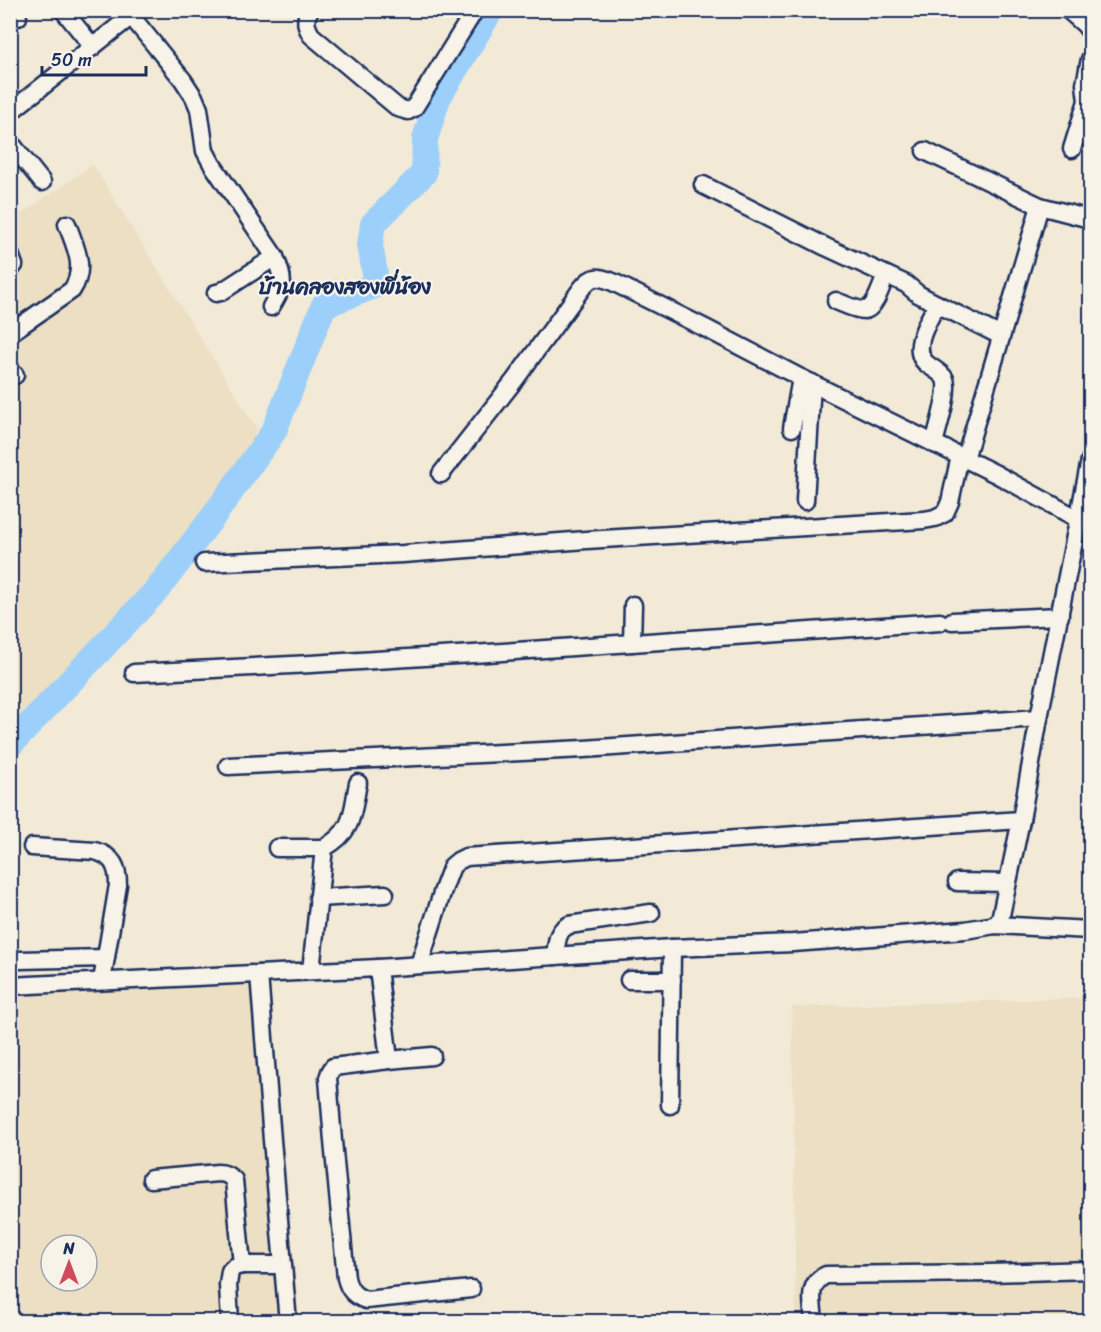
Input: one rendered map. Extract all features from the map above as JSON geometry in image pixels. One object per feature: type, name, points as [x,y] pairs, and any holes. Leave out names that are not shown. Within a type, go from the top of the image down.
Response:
[{"type":"street","points":[[63,10],[93,47]]},
{"type":"street","points":[[309,10],[306,27],[311,35],[398,108],[408,111],[414,108],[475,10]]},
{"type":"street","points":[[1068,10],[1085,24],[1090,32]]},
{"type":"street","points":[[10,112],[135,13],[194,97],[199,109],[205,151],[274,257],[280,270],[283,280],[280,292],[270,307]]},
{"type":"street","points":[[1072,149],[1087,101],[1086,84],[1090,59]]},
{"type":"street","points":[[10,142],[42,182]]},
{"type":"street","points":[[925,151],[1040,206],[1090,219]]},
{"type":"street","points":[[703,186],[906,284],[918,294],[1001,336]]},
{"type":"street","points":[[204,562],[403,554],[934,518],[945,513],[950,502],[1040,206]]},
{"type":"street","points":[[10,333],[72,290],[77,282],[80,260],[67,224]]},
{"type":"street","points":[[10,254],[14,265],[10,270]]},
{"type":"street","points":[[216,293],[274,257]]},
{"type":"street","points":[[836,301],[863,310],[868,309],[874,302],[886,275]]},
{"type":"street","points":[[441,474],[514,381],[589,279],[596,278],[613,282],[707,329],[1080,520]]},
{"type":"street","points":[[934,444],[947,390],[945,379],[939,372],[924,363],[920,353],[925,328],[937,304]]},
{"type":"street","points":[[792,428],[806,380]]},
{"type":"street","points":[[805,501],[806,380]]},
{"type":"street","points":[[995,925],[999,921],[1021,820],[1090,460]]},
{"type":"street","points":[[632,644],[633,605]]},
{"type":"street","points":[[134,672],[311,664],[946,621],[1060,616]]},
{"type":"street","points":[[228,766],[584,749],[1039,718]]},
{"type":"street","points":[[277,848],[324,848],[335,842],[343,835],[350,823],[358,783]]},
{"type":"street","points":[[419,965],[452,866],[466,858],[1021,820]]},
{"type":"street","points":[[32,848],[95,851],[105,854],[116,868],[118,885],[102,981]]},
{"type":"street","points":[[311,971],[324,848]]},
{"type":"street","points":[[957,882],[1007,883]]},
{"type":"street","points":[[318,898],[385,894]]},
{"type":"street","points":[[555,956],[558,935],[563,928],[569,925],[651,913]]},
{"type":"street","points":[[10,986],[378,968],[672,948],[792,943],[965,930],[995,925],[1090,930]]},
{"type":"street","points":[[670,1105],[672,948]]},
{"type":"street","points":[[19,960],[106,958]]},
{"type":"street","points":[[378,968],[389,1060]]},
{"type":"street","points":[[259,974],[288,1322]]},
{"type":"street","points":[[629,980],[672,980]]},
{"type":"street","points":[[432,1056],[333,1067],[330,1072],[328,1078],[346,1278],[353,1293],[366,1300],[471,1289]]},
{"type":"street","points":[[151,1179],[225,1173],[234,1180],[242,1265]]},
{"type":"street","points":[[230,1322],[229,1276],[234,1267],[282,1265]]},
{"type":"street","points":[[814,1322],[812,1291],[818,1279],[826,1275],[1090,1270]]},
{"type":"shaded area","points":[[93,165],[257,429],[234,475],[139,592],[11,737],[11,221]]},
{"type":"shaded area","points":[[269,980],[299,1321],[11,1322],[11,997]]},
{"type":"shaded area","points":[[1090,998],[1090,1321],[796,1321],[792,1007]]},
{"type":"waterway","points":[[10,745],[156,591],[210,521],[274,431],[324,305],[377,285],[370,245],[373,224],[424,173],[425,139],[438,98],[491,10]]},
{"type":"district","name":"บ้านคลองสองพี่น้อง","points":[[345,287]]}]
